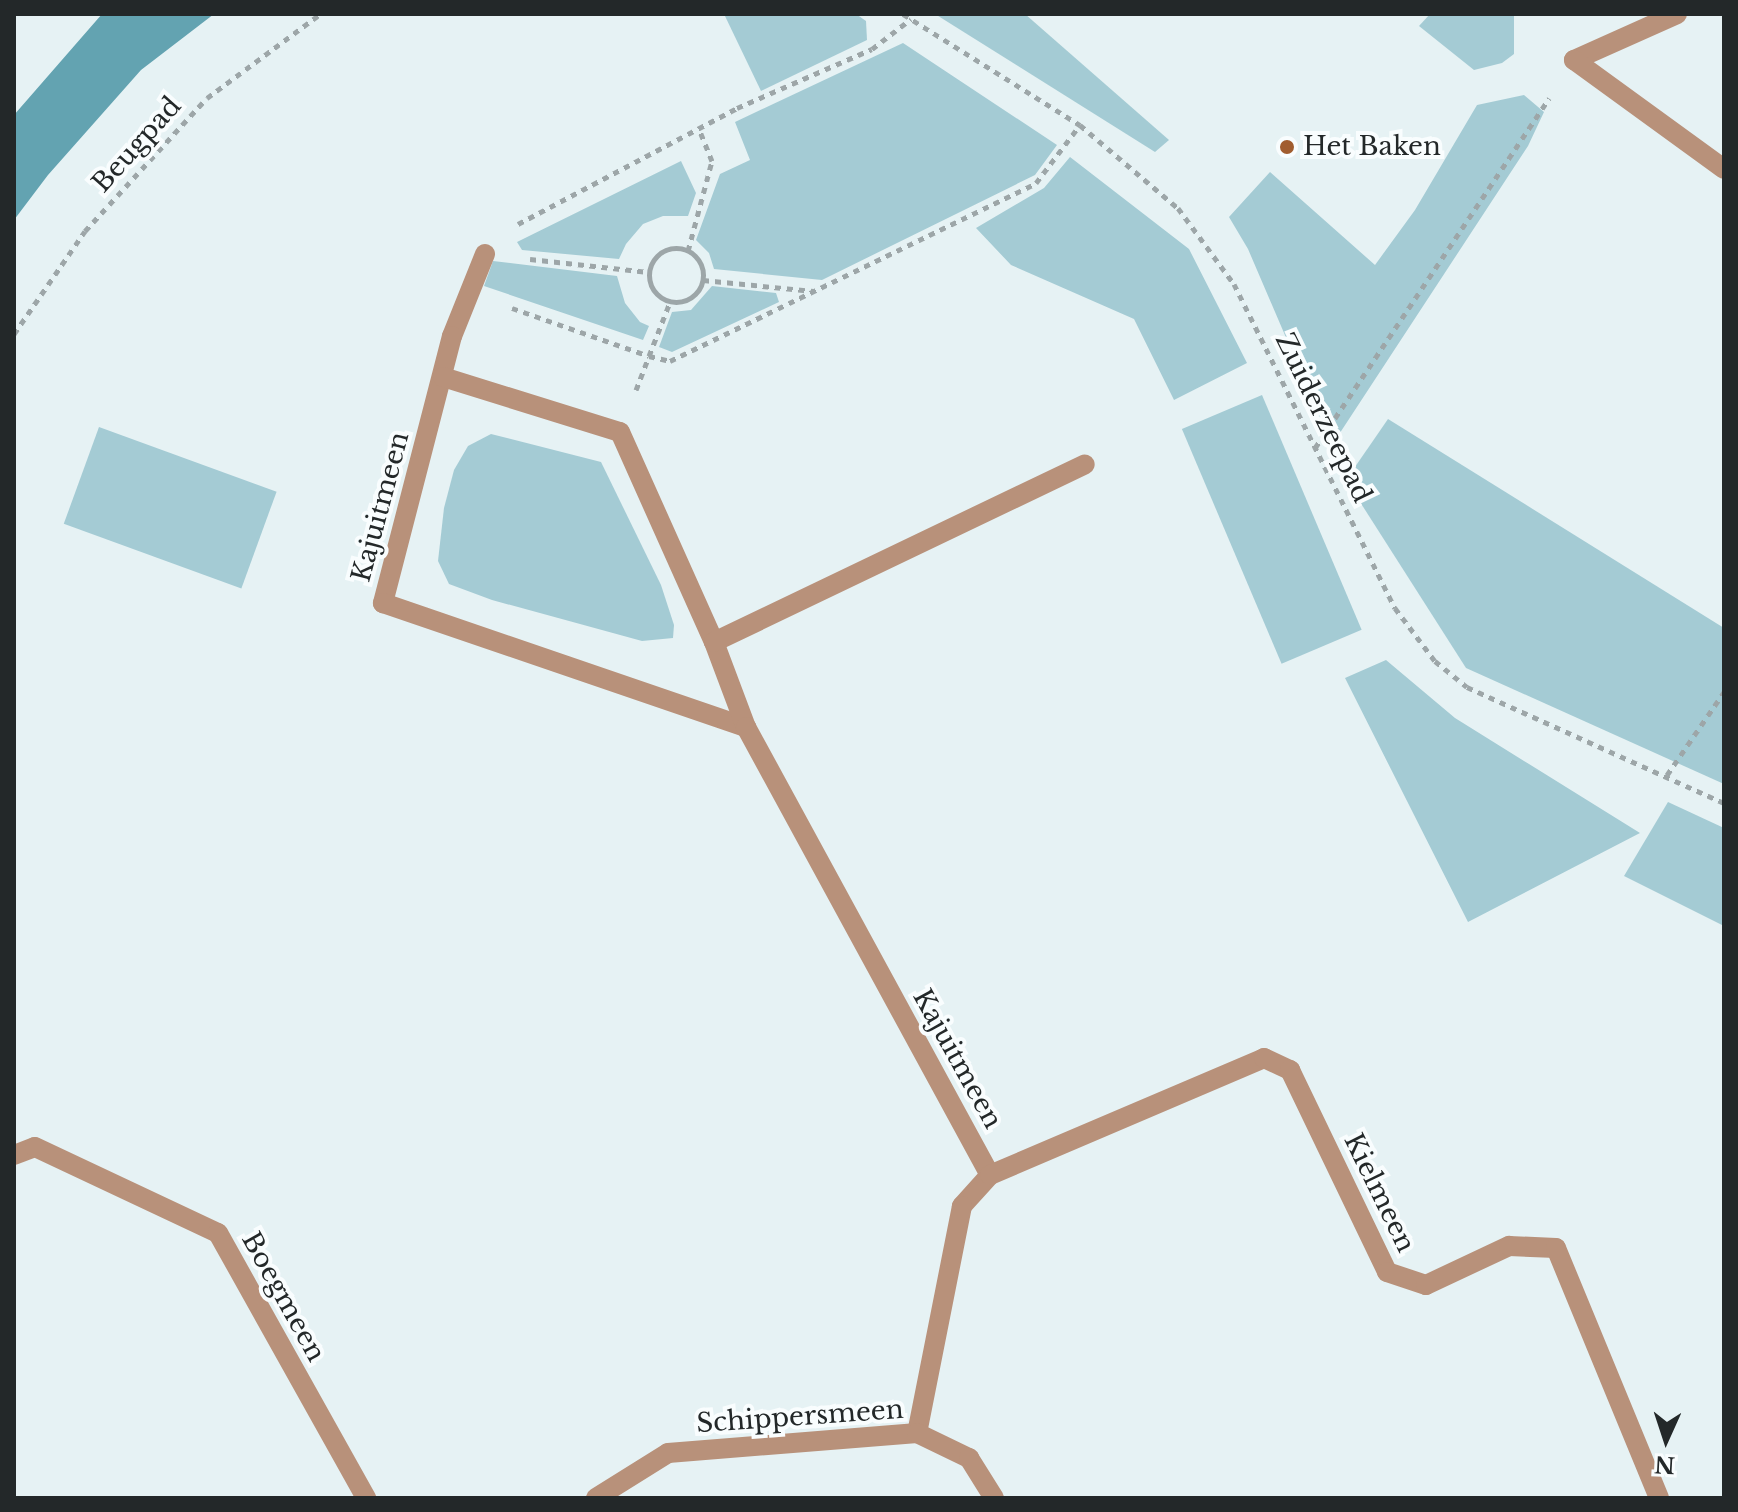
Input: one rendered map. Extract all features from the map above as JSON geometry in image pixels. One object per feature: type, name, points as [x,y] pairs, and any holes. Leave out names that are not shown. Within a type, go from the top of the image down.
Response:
[{"type":"street","points":[[1677,14],[1574,60],[1724,169]]},
{"type":"street","name":"Kajuitmeen","points":[[485,254],[467,293],[383,603],[746,727]]},
{"type":"street","points":[[443,377],[620,432]]},
{"type":"street","name":"Kajuitmeen","points":[[620,432],[714,642],[746,727],[990,1175]]},
{"type":"street","points":[[714,642],[1085,464]]},
{"type":"street","name":"Kielmeen","points":[[990,1175],[1264,1058],[1290,1070],[1387,1272],[1426,1285],[1509,1246],[1556,1248],[1659,1498]]},
{"type":"street","name":"Boegmeen","points":[[14,1155],[35,1147],[218,1233],[366,1498]]},
{"type":"street","points":[[917,1433],[962,1206],[990,1175]]},
{"type":"street","name":"Schippersmeen","points":[[596,1498],[668,1453],[917,1433],[969,1458],[994,1498]]},
{"type":"path","name":"Beugpad","points":[[14,334],[85,231],[207,98],[320,14]]},
{"type":"path","name":"Zuiderzeepad","points":[[903,14],[1080,125],[1178,208],[1234,284],[1395,608],[1435,661],[1467,687],[1724,803]]},
{"type":"path","points":[[648,272],[485,254],[491,238],[737,108],[872,49],[911,19]]},
{"type":"path","points":[[1315,448],[1574,60]]},
{"type":"path","points":[[467,293],[670,361],[1036,183],[1080,125]]},
{"type":"path","points":[[688,251],[712,161],[699,129]]},
{"type":"path","points":[[667,250],[688,251],[700,264],[703,280],[691,298],[670,302],[658,296],[650,285],[648,272],[651,262],[667,250]]},
{"type":"path","points":[[703,280],[813,291]]},
{"type":"path","points":[[620,432],[670,302]]},
{"type":"path","points":[[1667,775],[1724,692]]},
{"type":"shaded area","points":[[102,14],[214,14],[141,70],[48,175],[14,220],[14,115]]},
{"type":"shaded area","points":[[724,14],[856,14],[866,21],[867,40],[761,91]]},
{"type":"shaded area","points":[[935,14],[1025,14],[1169,140],[1155,152]]},
{"type":"shaded area","points":[[1430,14],[1514,14],[1514,54],[1502,63],[1474,70],[1419,26]]},
{"type":"shaded area","points":[[903,43],[1057,145],[1035,175],[822,280],[714,269],[709,253],[696,240],[720,174],[750,160],[735,122]]},
{"type":"shaded area","points":[[1524,95],[1544,112],[1528,146],[1332,445],[1248,249],[1229,217],[1270,172],[1375,265],[1415,210],[1477,105]]},
{"type":"shaded area","points":[[1070,157],[1189,249],[1247,363],[1174,400],[1134,319],[1011,265],[976,228],[1044,188]]},
{"type":"shaded area","points":[[681,161],[696,193],[688,216],[663,216],[643,224],[626,244],[619,259],[522,250],[517,242]]},
{"type":"shaded area","points":[[493,261],[617,276],[625,303],[640,322],[649,326],[643,340],[484,286]]},
{"type":"shaded area","points":[[712,286],[776,293],[779,302],[672,352],[659,347],[672,312],[691,310]]},
{"type":"shaded area","points":[[1262,395],[1362,630],[1282,664],[1182,429]]},
{"type":"shaded area","points":[[1388,419],[1724,628],[1724,784],[1466,668],[1346,480]]},
{"type":"shaded area","points":[[99,427],[277,492],[241,588],[64,524]]},
{"type":"shaded area","points":[[491,434],[601,462],[661,585],[674,625],[673,638],[642,641],[492,600],[449,584],[438,561],[444,508],[454,470],[468,446]]},
{"type":"shaded area","points":[[1386,660],[1455,718],[1640,833],[1468,922],[1345,678]]},
{"type":"shaded area","points":[[1668,802],[1724,828],[1724,926],[1624,876]]},
{"type":"place","name":"Het Baken","points":[[1287,147]]}]
